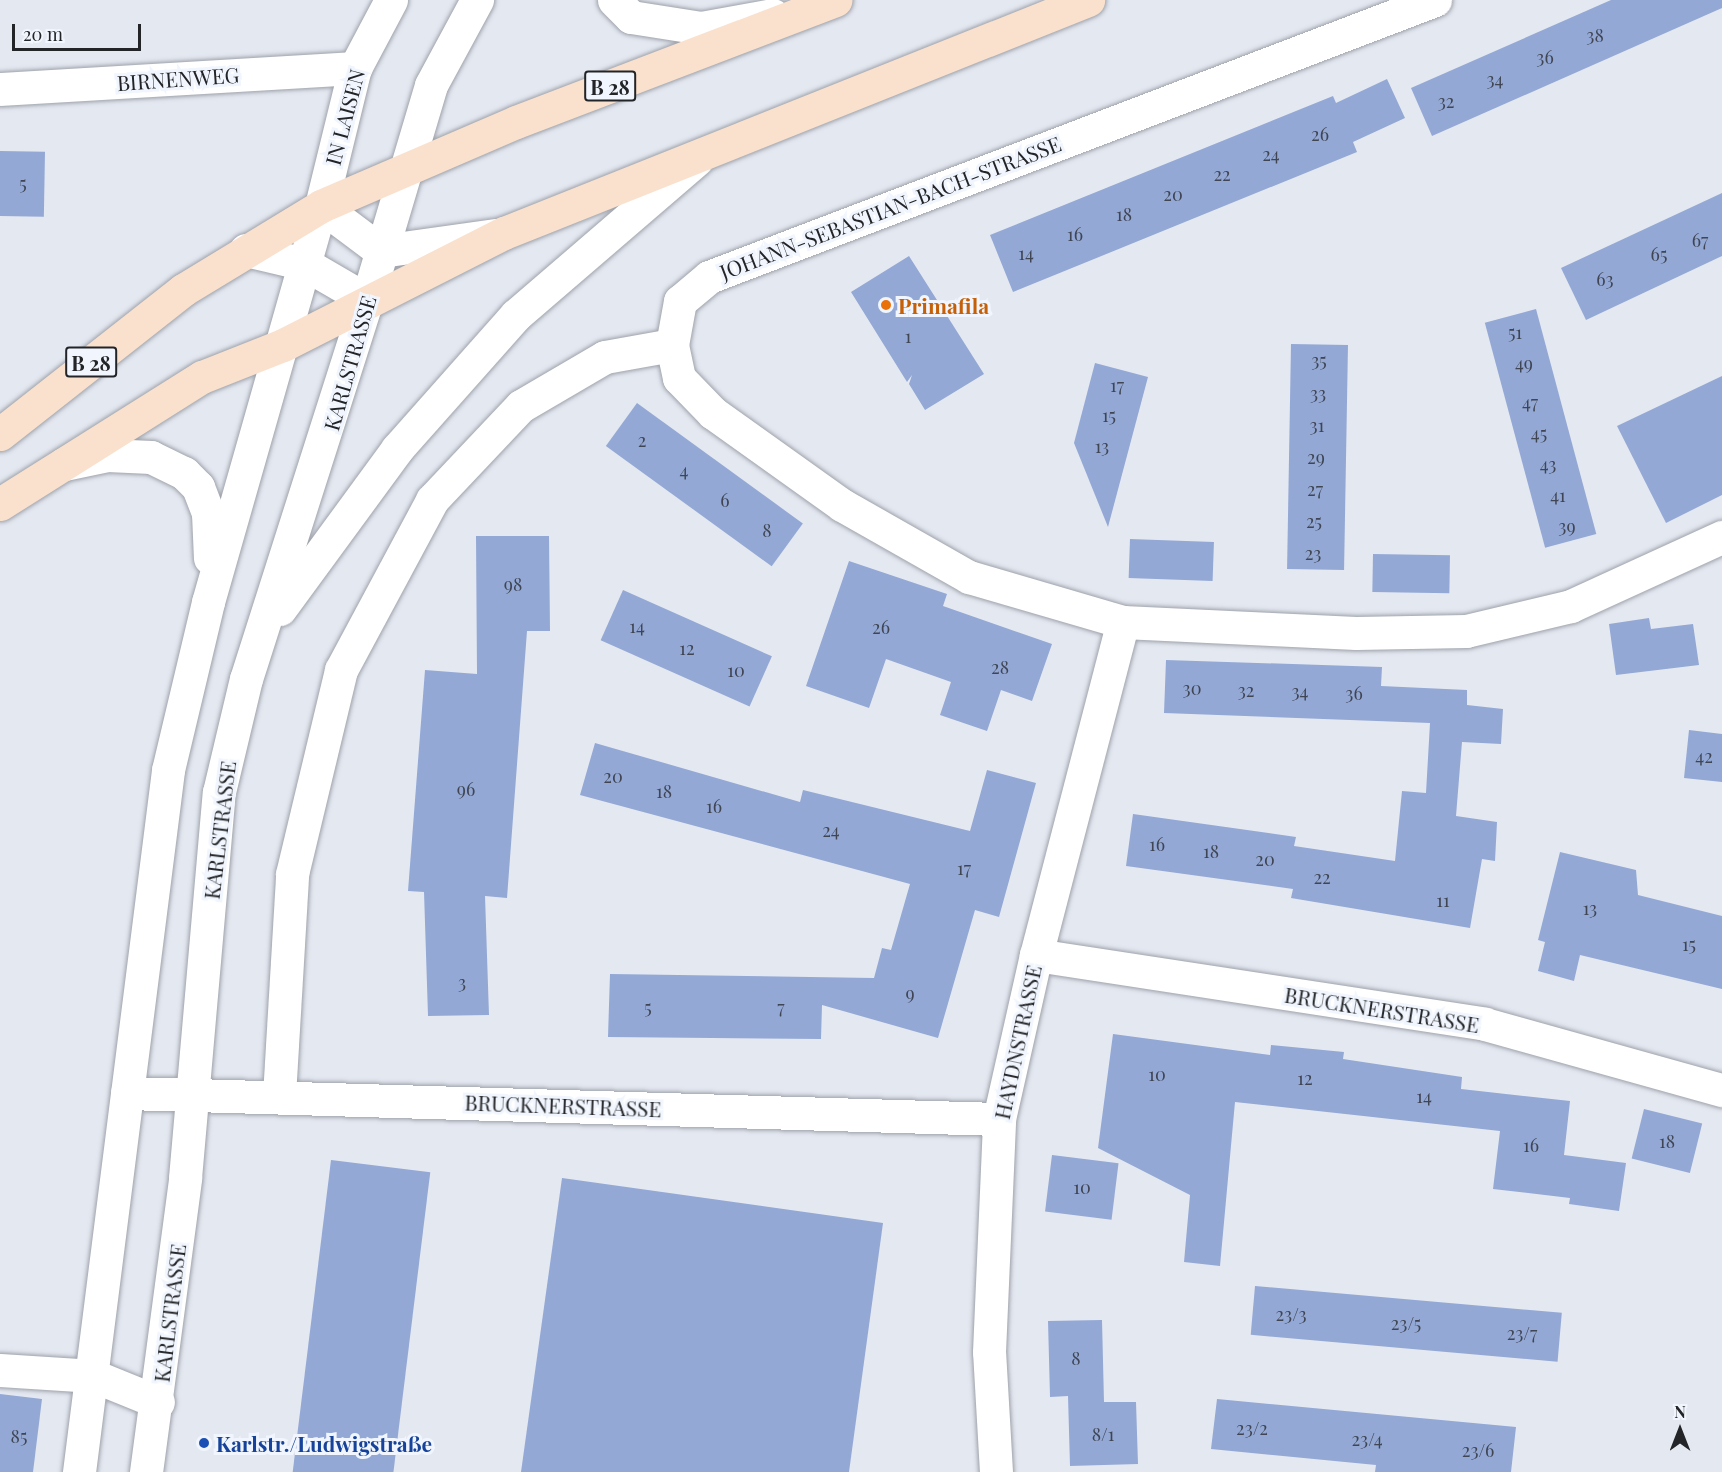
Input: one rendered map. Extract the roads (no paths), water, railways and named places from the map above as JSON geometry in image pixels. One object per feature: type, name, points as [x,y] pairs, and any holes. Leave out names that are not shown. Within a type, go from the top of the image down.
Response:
[{"type":"main road","points":[[0,504],[54,466],[202,377],[283,345],[367,300],[504,233],[1088,0]]},
{"type":"main road","name":"B 28","points":[[0,434],[183,290],[321,206],[404,174],[516,122],[827,3]]},
{"type":"street","name":"IN LAISEN","points":[[321,206],[355,68],[392,0]]},
{"type":"street","points":[[404,174],[431,85],[477,0]]},
{"type":"street","points":[[614,0],[631,17],[701,28],[827,3]]},
{"type":"street","name":"JOHANN-SEBASTIAN-BACH-STRASSE","points":[[672,345],[680,301],[709,277],[1435,0]]},
{"type":"street","name":"BIRNENWEG","points":[[0,89],[221,74],[355,68]]},
{"type":"street","points":[[263,632],[397,449],[516,315],[708,150]]},
{"type":"street","name":"KARLSTRASSE","points":[[146,1472],[158,1402],[194,1094],[219,792],[263,632],[404,174]]},
{"type":"street","points":[[79,1472],[94,1376],[168,770],[208,602],[321,206],[381,251],[504,233]]},
{"type":"street","points":[[246,250],[305,264],[367,300]]},
{"type":"street","points":[[279,1096],[292,874],[341,670],[432,500],[521,406],[605,357],[672,345],[680,378],[713,413],[842,506],[969,578],[1123,622],[1356,633],[1466,631],[1571,606],[1722,537]]},
{"type":"street","points":[[54,466],[107,455],[151,456],[184,473],[198,488],[208,513],[208,602]]},
{"type":"street","name":"HAYDNSTRASSE","points":[[996,1472],[989,1352],[999,1119],[1036,955],[1123,622]]},
{"type":"street","name":"BRUCKNERSTRASSE","points":[[1036,955],[1485,1024],[1722,1090]]},
{"type":"street","name":"BRUCKNERSTRASSE","points":[[127,1093],[999,1119]]},
{"type":"street","points":[[0,1370],[94,1376],[158,1402]]},
{"type":"place","name":"Primafila","points":[[886,305]]},
{"type":"place","name":"Karlstr./Ludwigstraße","points":[[204,1443]]}]
